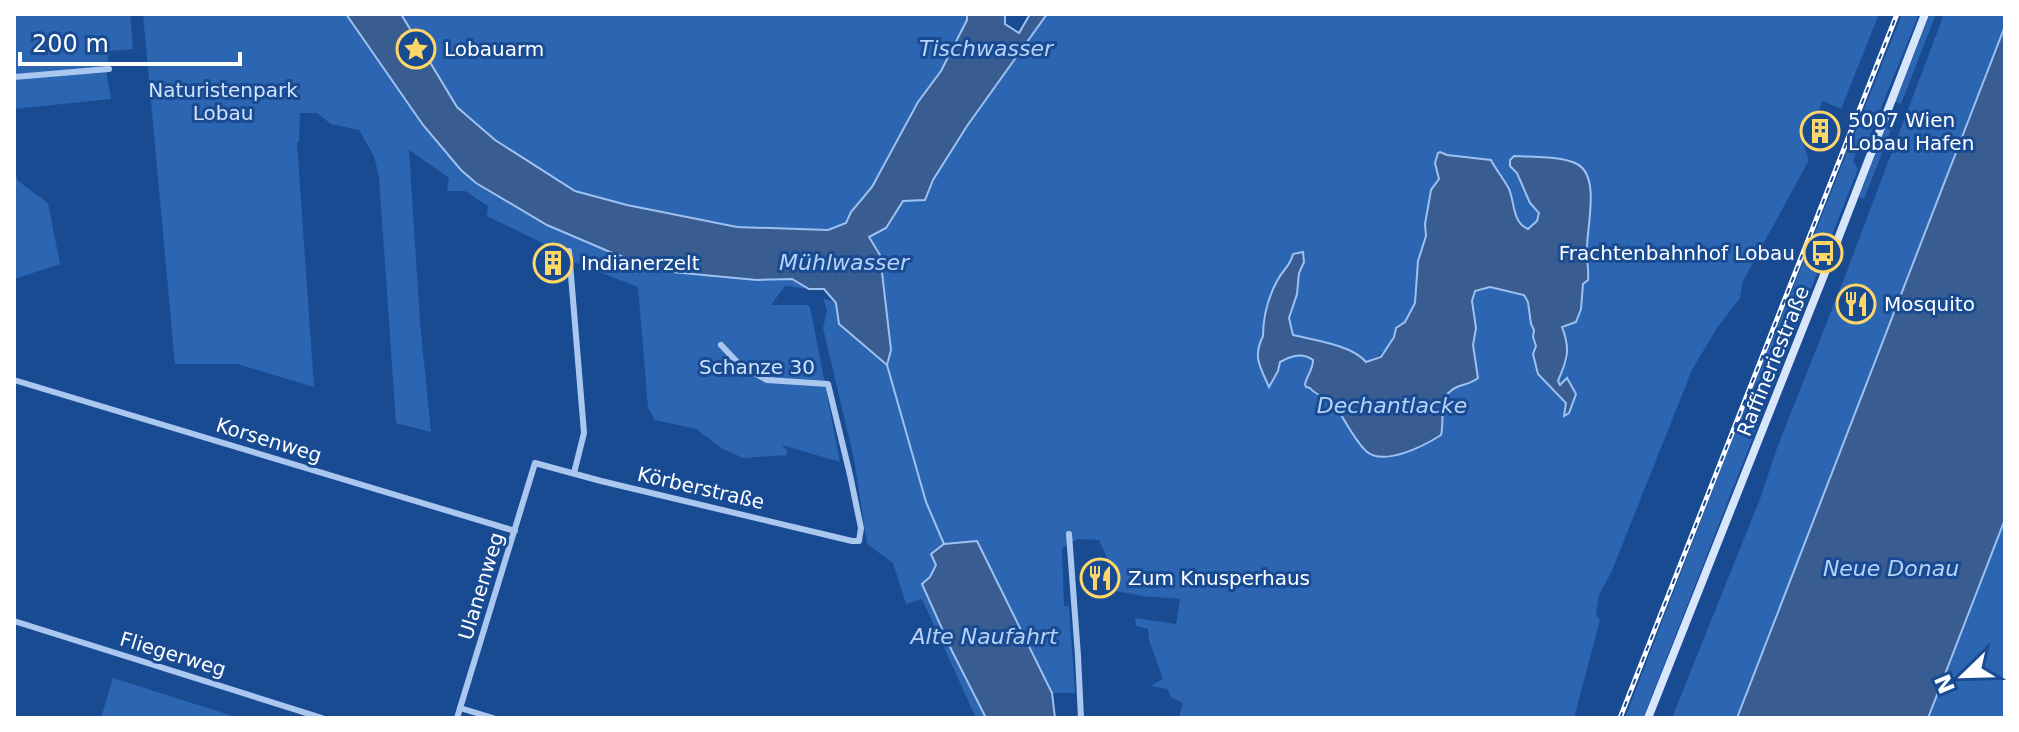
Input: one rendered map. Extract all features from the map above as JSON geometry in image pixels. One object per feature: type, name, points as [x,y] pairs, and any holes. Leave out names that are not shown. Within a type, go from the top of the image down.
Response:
[{"type":"street","name":"Raffineriestraße","points":[[1648,718],[1819,290],[1925,14]]},
{"type":"street","points":[[14,77],[109,69]]},
{"type":"street","points":[[569,251],[584,433],[574,473]]},
{"type":"street","name":"Körberstraße","points":[[535,463],[859,541],[861,528],[828,384],[767,380],[741,366],[721,345]]},
{"type":"street","name":"Korsenweg","points":[[14,380],[515,531]]},
{"type":"street","name":"Ulanenweg","points":[[457,718],[535,463]]},
{"type":"street","points":[[1069,534],[1081,718]]},
{"type":"street","name":"Fliegerweg","points":[[14,621],[322,718]]},
{"type":"street","points":[[460,708],[493,718]]},
{"type":"green space","points":[[14,14],[130,14],[133,49],[109,51],[107,67],[16,74]]},
{"type":"green space","points":[[143,14],[967,14],[967,20],[941,71],[918,102],[872,187],[846,223],[828,230],[737,227],[575,191],[471,121],[461,170],[757,280],[792,279],[809,289],[785,286],[771,305],[810,307],[840,462],[782,445],[787,455],[743,458],[723,449],[696,429],[655,420],[648,408],[638,287],[574,262],[565,254],[487,216],[488,206],[465,191],[447,191],[449,178],[409,150],[420,322],[431,432],[396,423],[379,177],[374,156],[359,130],[331,124],[317,113],[300,113],[297,143],[314,387],[237,364],[175,364]]},
{"type":"green space","points":[[1047,14],[1879,14],[1841,109],[1823,101],[1803,143],[1809,160],[1743,281],[1740,298],[1717,328],[1692,370],[1611,573],[1599,595],[1596,615],[1600,620],[1574,718],[1179,718],[1183,703],[1171,697],[1167,689],[1151,686],[1163,679],[1148,629],[1136,626],[1135,618],[1176,624],[1180,599],[1110,590],[1107,558],[1099,540],[1078,539],[1062,548],[1064,606],[1069,607],[1075,693],[1052,693],[977,541],[936,565],[922,585],[986,718],[976,718],[922,599],[906,604],[893,563],[867,544],[854,459],[823,328],[827,311],[823,298],[836,303],[839,324],[886,364],[891,350],[880,256],[869,237],[886,228],[903,201],[925,200],[933,181],[967,126]],"holes":[[[1440,152],[1509,190],[1515,215],[1521,226],[1528,229],[1537,221],[1539,213],[1530,203],[1517,173],[1510,166],[1514,156],[1569,161],[1582,168],[1590,185],[1588,280],[1583,284],[1562,327],[1568,359],[1558,381],[1559,386],[1568,379],[1566,403],[1538,374],[1528,301],[1524,295],[1493,288],[1475,291],[1476,372],[1471,384],[1457,387],[1443,401],[1443,426],[1434,440],[1389,458],[1367,452],[1333,402],[1313,392],[1306,378],[1313,360],[1305,356],[1280,362],[1270,386],[1261,368],[1258,349],[1263,336],[1267,303],[1287,268],[1304,262],[1288,318],[1293,335],[1342,347],[1366,362],[1380,355],[1389,345],[1396,328],[1405,322],[1415,303],[1418,261],[1426,236],[1431,190],[1439,179],[1436,163]]]},
{"type":"green space","points":[[1902,14],[1919,14],[1864,150],[1856,152],[1853,161],[1858,169],[1643,718],[1625,718],[1724,461]]},
{"type":"green space","points":[[1930,14],[1936,14],[1901,104],[1895,102]]},
{"type":"green space","points":[[1944,14],[2005,14],[2005,26],[1737,718],[1672,718],[1760,499]]},
{"type":"green space","points":[[106,70],[111,99],[14,109],[14,80]]},
{"type":"green space","points":[[1888,122],[1893,125],[1864,199],[1859,197]]},
{"type":"green space","points":[[14,170],[18,181],[48,203],[60,264],[14,279]]},
{"type":"green space","points":[[2005,519],[2005,718],[1928,718]]},
{"type":"green space","points":[[113,678],[239,718],[101,718]]},
{"type":"water","name":"Mühlwasser","points":[[346,14],[401,14],[457,107],[495,140],[575,191],[737,227],[828,230],[846,223],[872,187],[918,102],[941,71],[967,20],[967,14],[1005,14],[1005,24],[1019,33],[1030,14],[1047,14],[967,126],[933,180],[925,200],[903,201],[886,228],[869,237],[880,255],[891,350],[887,365],[839,324],[836,303],[824,289],[809,289],[792,279],[757,280],[661,271],[547,225],[476,183],[423,125]]},
{"type":"water","name":"Neue Donau","points":[[2005,26],[2005,519],[1928,718],[1737,718]]},
{"type":"water","name":"Dechantlacke","points":[[1440,152],[1491,160],[1509,189],[1519,222],[1528,229],[1537,221],[1539,213],[1530,203],[1517,173],[1510,166],[1510,160],[1514,156],[1555,158],[1571,161],[1585,171],[1591,192],[1588,280],[1583,284],[1581,309],[1576,322],[1562,327],[1567,355],[1558,381],[1560,385],[1567,378],[1576,394],[1569,413],[1564,416],[1566,403],[1538,374],[1533,354],[1536,346],[1534,330],[1524,295],[1490,287],[1475,291],[1472,301],[1476,328],[1473,345],[1478,378],[1449,392],[1444,403],[1441,435],[1404,453],[1382,457],[1366,451],[1332,402],[1306,387],[1313,360],[1296,356],[1280,362],[1269,387],[1258,357],[1265,314],[1274,287],[1293,254],[1303,252],[1304,262],[1289,318],[1293,335],[1342,347],[1366,362],[1381,357],[1396,328],[1405,322],[1415,303],[1418,261],[1426,236],[1431,190],[1439,179],[1435,163]]},
{"type":"water","name":"Alte Naufahrt","points":[[977,541],[1052,693],[1055,718],[986,718],[922,584],[936,565],[931,554],[944,544]]},
{"type":"waterway","name":"Mühlwasser","points":[[887,365],[926,502],[944,544]]},
{"type":"railway","points":[[1620,718],[1897,14]]},
{"type":"place","name":"Lobauarm","points":[[416,49]]},
{"type":"place","name":"5007 Wien Lobau Hafen","points":[[1820,131]]},
{"type":"place","name":"Frachtenbahnhof Lobau","points":[[1823,253]]},
{"type":"place","name":"Indianerzelt","points":[[553,263]]},
{"type":"place","name":"Mosquito","points":[[1856,304]]},
{"type":"place","name":"Zum Knusperhaus","points":[[1100,578]]},
{"type":"water label","name":"Tischwasser","points":[[986,48]]},
{"type":"park label","name":"Naturistenpark Lobau","points":[[223,102]]},
{"type":"park label","name":"Schanze 30","points":[[757,367]]}]
